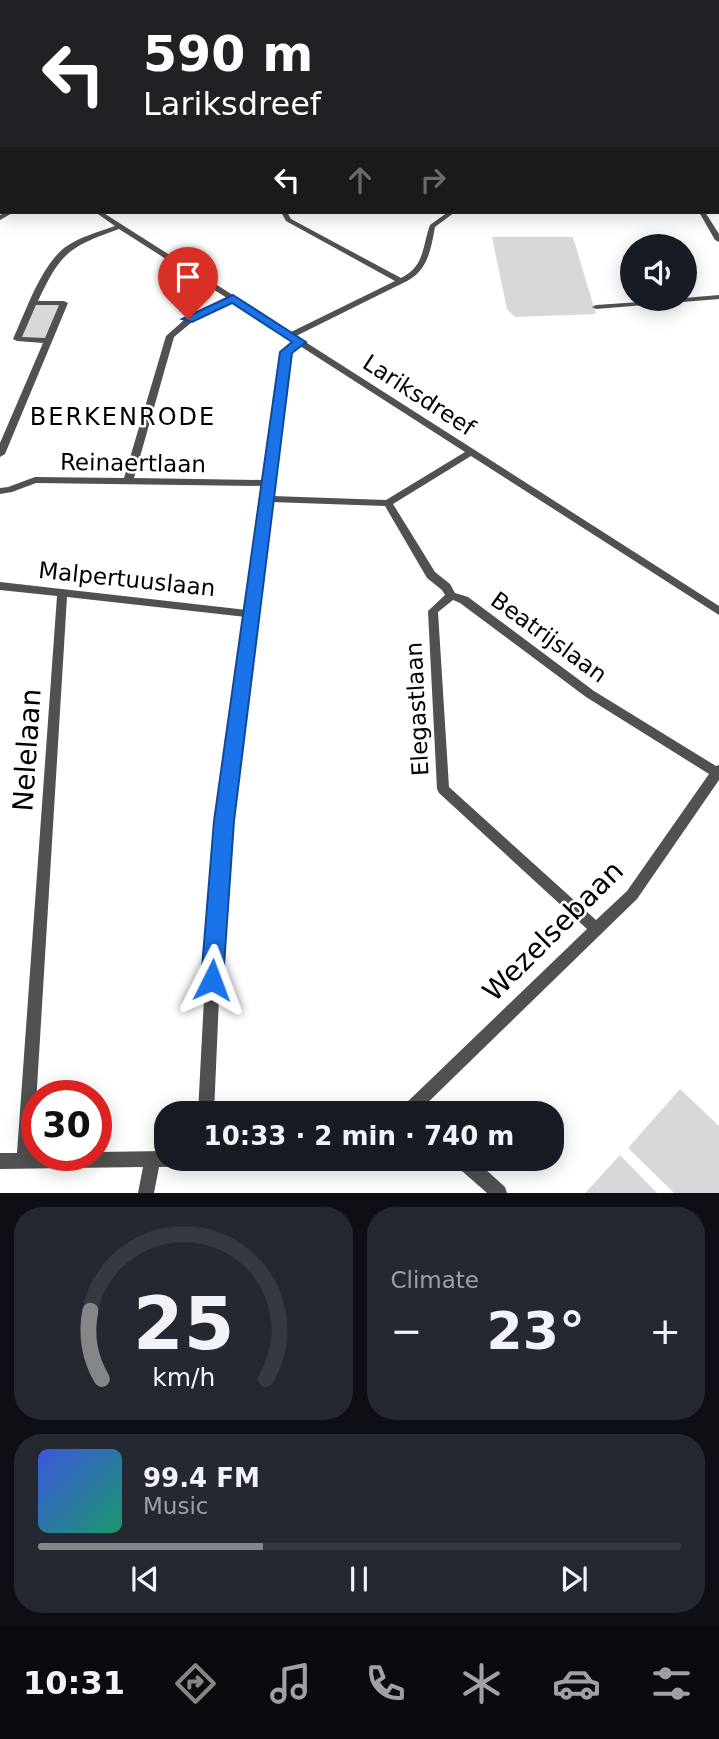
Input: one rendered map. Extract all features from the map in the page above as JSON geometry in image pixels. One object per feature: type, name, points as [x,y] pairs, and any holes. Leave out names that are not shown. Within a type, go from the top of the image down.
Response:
[{"type":"street","name":"Lariksdreef","points":[[101,214],[719,611]]},
{"type":"street","points":[[285,214],[288,220],[402,282]]},
{"type":"street","points":[[207,1101],[217,884],[286,352],[295,338],[402,282],[421,267],[432,226],[445,214]]},
{"type":"street","points":[[703,214],[719,240]]},
{"type":"street","points":[[48,341],[17,339],[49,267],[62,253],[78,242],[120,226]]},
{"type":"street","points":[[596,307],[719,297]]},
{"type":"street","points":[[128,482],[170,336],[195,315],[233,298]]},
{"type":"street","points":[[0,454],[64,303],[33,303]]},
{"type":"street","points":[[267,499],[388,503],[471,452]]},
{"type":"street","name":"Reinaertlaan","points":[[0,491],[34,480],[268,483]]},
{"type":"street","name":"Beatrijslaan","points":[[388,503],[432,575],[446,587],[451,596],[464,600],[590,694],[718,772]]},
{"type":"street","name":"Malpertuuslaan","points":[[0,586],[250,614]]},
{"type":"street","name":"Nelelaan","points":[[29,1080],[62,593]]},
{"type":"street","name":"Elegastlaan","points":[[451,596],[433,611],[443,789],[596,929]]},
{"type":"street","name":"Wezelsebaan","points":[[419,1101],[632,895],[718,772]]},
{"type":"street","points":[[112,1160],[153,1159],[146,1193]]},
{"type":"street","points":[[0,1161],[21,1161]]},
{"type":"street","points":[[474,1171],[499,1193]]},
{"type":"shaded area","points":[[492,237],[573,237],[596,314],[515,317],[507,309]]},
{"type":"shaded area","points":[[34,305],[60,305],[46,339],[22,339],[22,329]]},
{"type":"shaded area","points":[[680,1089],[719,1126],[719,1193],[674,1193],[628,1148]]},
{"type":"shaded area","points":[[620,1155],[657,1193],[585,1193]]},
{"type":"district","name":"BERKENRODE","points":[[123,417]]},
{"type":"route","points":[[188,319],[233,298],[300,342],[286,352],[224,821],[217,884],[212,980]]}]
